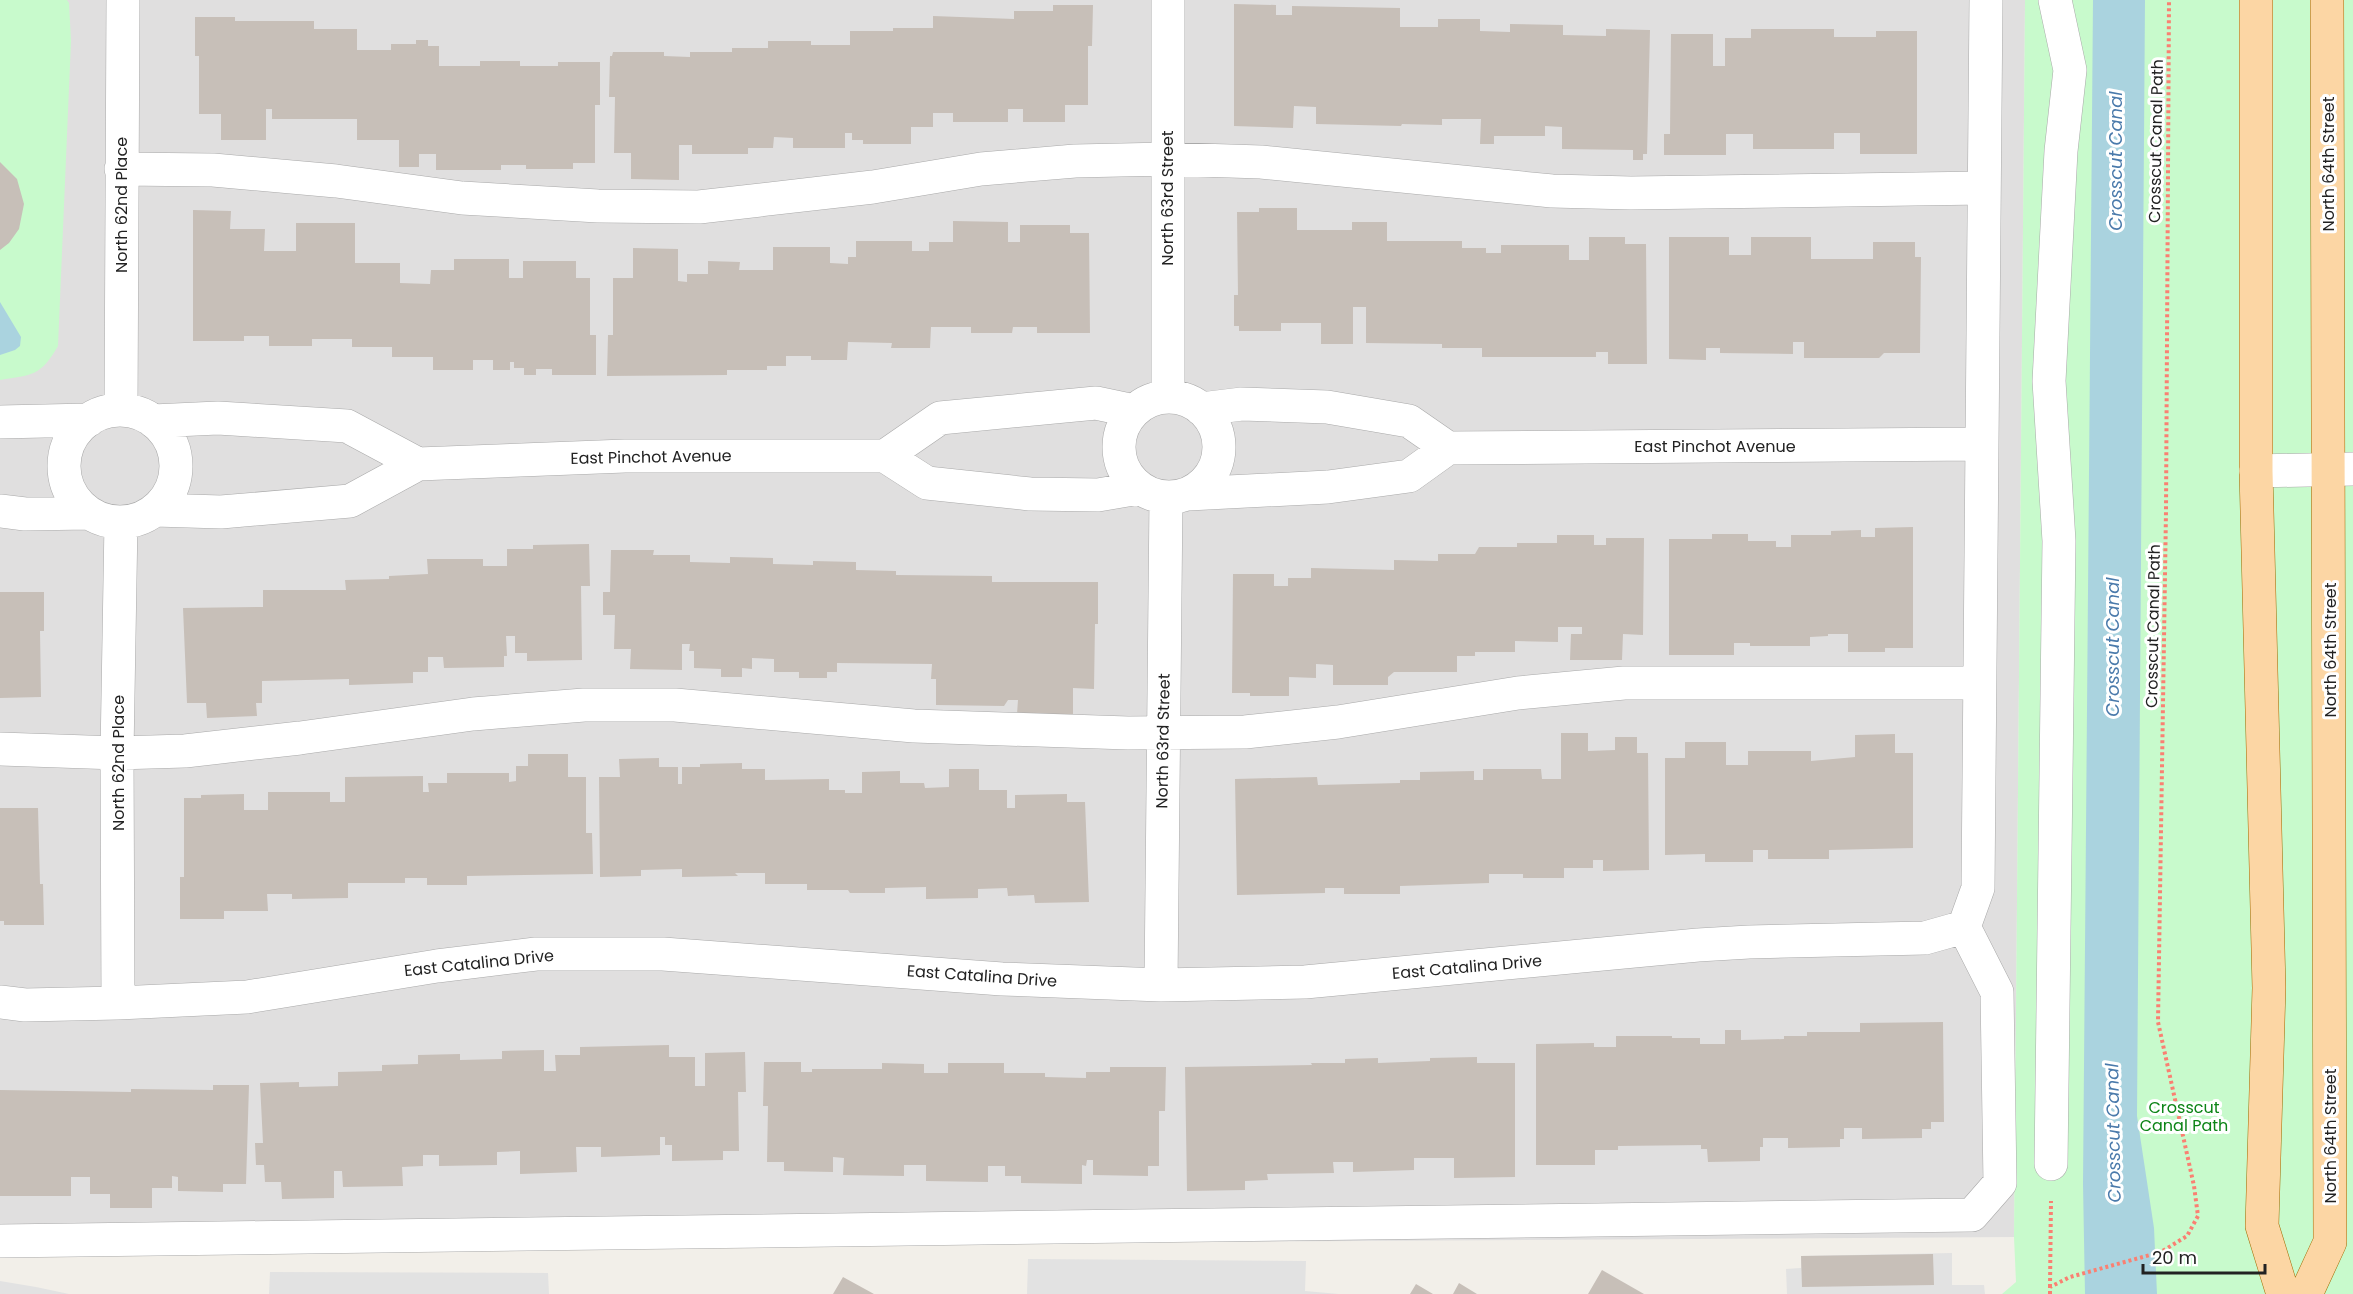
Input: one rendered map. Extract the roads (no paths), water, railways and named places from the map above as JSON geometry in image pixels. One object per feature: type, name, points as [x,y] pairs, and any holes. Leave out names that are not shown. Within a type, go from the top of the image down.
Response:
[{"type":"main road","points":[[2256,0],[2256,471],[2269,988],[2262,1226],[2283,1294]]},
{"type":"main road","name":"North 64th Street","points":[[2306,1294],[2330,1242],[2341,469],[2327,0]]},
{"type":"street","name":"North 62nd Place","points":[[121,410],[123,0]]},
{"type":"street","name":"North 63rd Street","points":[[1168,0],[1168,397]]},
{"type":"street","points":[[0,1241],[1972,1215],[2000,1183],[1997,992],[1964,927],[1978,888],[1986,0]]},
{"type":"street","points":[[2051,1164],[2059,541],[2049,381],[2061,151],[2070,70],[2055,0]]},
{"type":"street","points":[[121,169],[213,170],[336,181],[462,198],[598,206],[699,207],[873,188],[981,169],[1075,160],[1167,159],[1261,162],[1563,191],[1631,194],[1984,188]]},
{"type":"street","points":[[1168,397],[1180,398],[1201,409],[1211,420],[1220,448],[1211,475],[1201,486],[1164,493],[1128,477],[1121,465],[1118,450],[1119,436],[1125,422],[1134,411],[1144,403],[1168,397]]},
{"type":"street","points":[[1134,411],[1096,403],[940,418],[885,456],[927,483],[1041,494],[1241,493],[1328,488],[1409,476],[1448,448],[1409,421],[1327,407],[1242,404],[1201,409]]},
{"type":"street","points":[[0,511],[26,514],[89,513],[110,521],[121,522],[133,520],[155,510],[174,481],[176,465],[173,448],[165,433],[153,421],[133,411],[121,410],[99,414],[75,432],[67,448],[64,467],[67,485],[76,501],[89,513]]},
{"type":"street","points":[[153,421],[218,417],[347,426],[418,464]]},
{"type":"street","points":[[0,422],[89,420]]},
{"type":"street","name":"East Pinchot Avenue","points":[[1448,448],[1981,444]]},
{"type":"street","name":"East Pinchot Avenue","points":[[155,510],[221,512],[350,501],[418,464],[625,456],[885,456]]},
{"type":"street","points":[[2256,471],[2341,469]]},
{"type":"street","name":"North 63rd Street","points":[[1161,985],[1164,493]]},
{"type":"street","name":"North 62nd Place","points":[[118,1004],[117,753],[121,522]]},
{"type":"street","points":[[0,749],[117,753],[185,750],[300,738],[473,714],[584,705],[675,705],[915,726],[1162,734],[1268,730],[1338,722],[1518,693],[1624,683],[1979,683]]},
{"type":"street","name":"East Catalina Drive","points":[[0,1002],[26,1005],[118,1004],[247,997],[437,966],[536,954],[663,954],[1002,979],[1161,985],[1305,982],[1749,942],[1925,938],[1964,927]]},
{"type":"water","name":"Crosscut Canal","points":[[2093,0],[2145,0],[2137,1116],[2154,1228],[2157,1294],[2085,1294],[2083,1184]]},
{"type":"water","points":[[0,302],[21,337],[20,346],[0,355]]},
{"type":"park label","name":"Crosscut Canal Path","points":[[2184,1116]]}]
